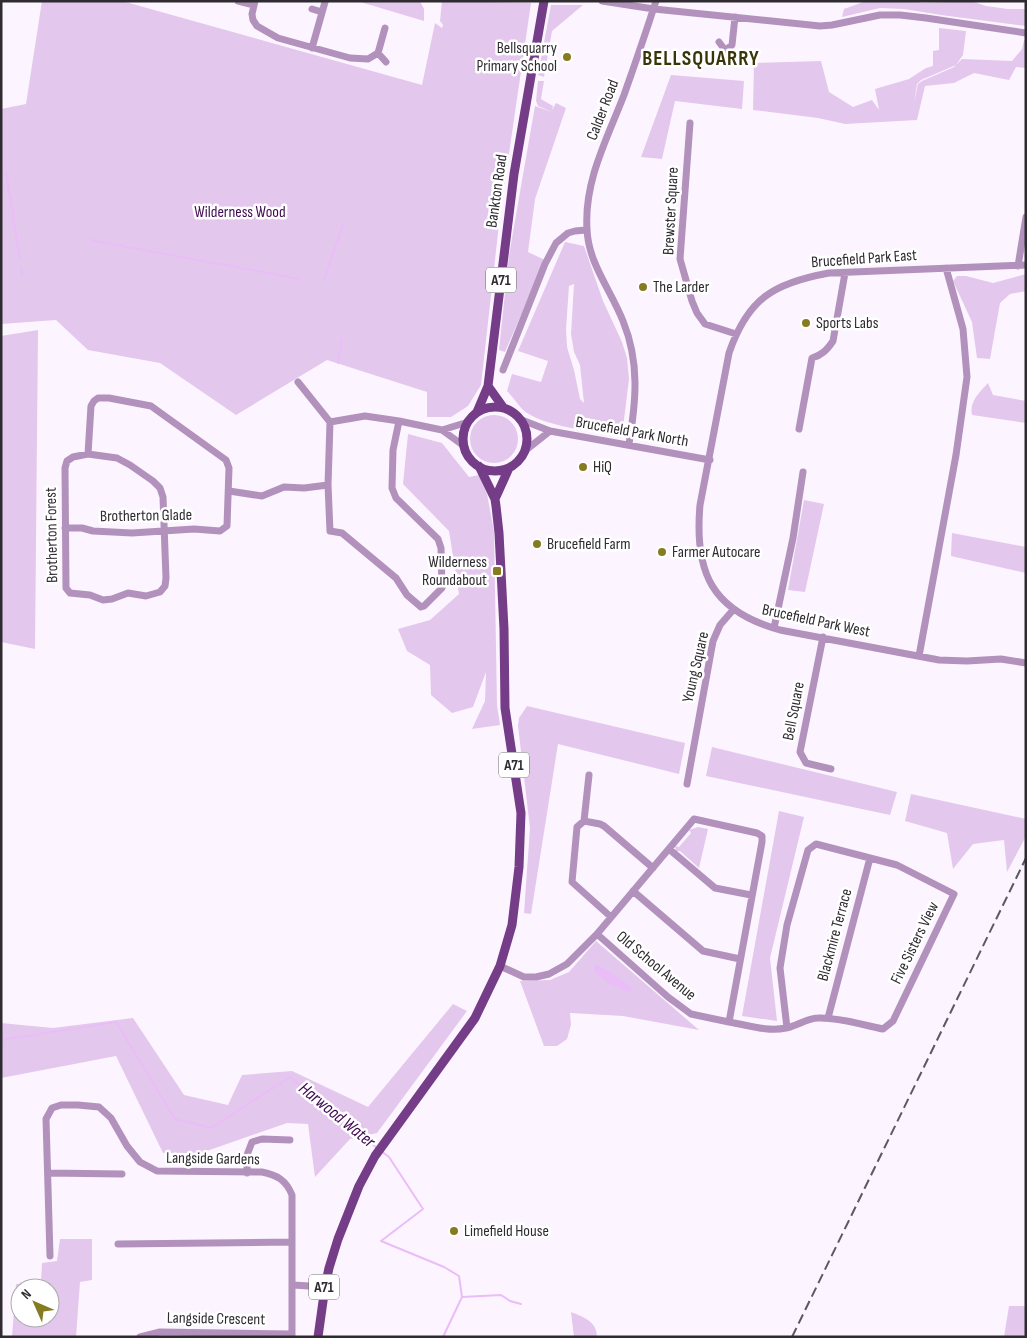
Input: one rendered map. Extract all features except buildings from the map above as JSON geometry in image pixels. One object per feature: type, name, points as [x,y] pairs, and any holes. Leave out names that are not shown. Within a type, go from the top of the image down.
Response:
[{"type":"main road","name":"Bankton Road","points":[[477,412],[488,386],[514,174],[544,1]]},
{"type":"main road","points":[[488,386],[502,407]]},
{"type":"main road","points":[[477,412],[485,408],[502,407],[510,410],[522,420],[526,429],[528,440],[526,450],[522,457],[509,468],[495,498]]},
{"type":"main road","name":"A71","points":[[468,422],[477,412]]},
{"type":"main road","points":[[464,446],[464,430],[468,422]]},
{"type":"main road","name":"A71","points":[[318,1337],[324,1287],[338,1239],[359,1186],[375,1156],[475,1018],[500,966],[512,925],[519,867],[521,813],[506,708],[499,533],[495,498],[479,466],[470,457],[464,446]]},
{"type":"main road","points":[[479,466],[489,470],[509,468]]},
{"type":"street","points":[[238,1],[255,3],[252,14],[253,20],[257,26],[278,38],[358,60],[368,59],[378,53],[385,28]]},
{"type":"street","points":[[602,1],[654,9],[820,26],[880,15],[900,15],[1026,33]]},
{"type":"street","name":"Calder Road","points":[[629,444],[635,400],[636,377],[633,358],[623,320],[600,278],[590,247],[586,230],[587,196],[593,174],[626,88],[656,1]]},
{"type":"street","points":[[312,48],[325,2]]},
{"type":"street","points":[[312,9],[322,12]]},
{"type":"street","points":[[717,56],[732,45],[735,17]]},
{"type":"street","points":[[720,42],[725,50]]},
{"type":"street","points":[[378,53],[386,62]]},
{"type":"street","name":"Brewster Square","points":[[690,122],[680,259],[697,314],[705,324],[736,334]]},
{"type":"street","points":[[1022,266],[1026,217]]},
{"type":"street","points":[[503,370],[545,264],[556,243],[568,233],[586,230]]},
{"type":"street","name":"Brucefield Park East","points":[[710,460],[730,353],[736,334],[748,314],[768,294],[787,283],[829,273],[1022,266]]},
{"type":"street","points":[[919,656],[956,455],[967,377],[964,329],[946,268]]},
{"type":"street","points":[[799,430],[812,358],[821,355],[829,348],[833,341],[845,273]]},
{"type":"street","points":[[298,382],[330,422],[328,485],[330,531],[342,533],[396,578],[407,595],[421,606],[424,606],[442,588],[441,548],[438,539],[396,498],[392,488],[393,450],[399,421]]},
{"type":"street","points":[[164,531],[163,497],[160,488],[153,480],[117,458],[88,454],[91,406],[98,398],[109,398],[151,406],[226,460],[229,468],[229,491],[262,496],[284,487],[304,488],[328,485]]},
{"type":"street","points":[[314,402],[321,398]]},
{"type":"street","points":[[330,422],[365,416],[399,421],[442,430],[464,446]]},
{"type":"street","name":"Brucefield Park North","points":[[522,420],[550,431],[710,460]]},
{"type":"street","points":[[442,430],[468,422]]},
{"type":"street","points":[[526,450],[550,431]]},
{"type":"street","name":"Brotherton Forest","points":[[88,454],[73,457],[67,461],[65,468],[66,588],[70,593],[90,595],[103,600],[128,593],[146,596],[160,592],[165,586],[166,578],[164,531]]},
{"type":"street","name":"Brucefield Park West","points":[[710,460],[700,505],[698,531],[702,562],[711,584],[734,610],[758,624],[774,628],[919,656],[955,661],[1001,659],[1026,663]]},
{"type":"street","points":[[774,628],[803,472]]},
{"type":"street","name":"Brotherton Glade","points":[[64,528],[82,528],[93,532],[194,529],[220,531],[227,526],[229,491]]},
{"type":"street","name":"Young Square","points":[[687,784],[713,641],[720,625],[734,610]]},
{"type":"street","name":"Bell Square","points":[[823,637],[800,752],[806,763],[831,769]]},
{"type":"street","points":[[589,775],[584,821],[577,827],[572,882],[611,917]]},
{"type":"street","name":"Old School Avenue","points":[[500,966],[524,978],[549,974],[567,964],[597,934],[694,819],[757,833],[762,836],[762,842],[729,1022]]},
{"type":"street","points":[[584,821],[604,826],[653,868]]},
{"type":"street","name":"Five Sisters View","points":[[772,1030],[787,1028],[799,1025],[810,1018],[828,1018],[883,1029],[893,1021],[954,894],[902,867],[816,844],[808,850],[787,925],[780,968],[787,1028]]},
{"type":"street","points":[[669,849],[715,888],[751,895]]},
{"type":"street","name":"Blackmire Terrace","points":[[828,1018],[870,858]]},
{"type":"street","points":[[633,891],[703,951],[740,959]]},
{"type":"street","name":"Old School Avenue","points":[[597,934],[668,997],[691,1014],[772,1030]]},
{"type":"street","name":"Langside Gardens","points":[[50,1256],[46,1120],[52,1108],[61,1105],[78,1104],[99,1107],[111,1118],[127,1146],[140,1162],[157,1171],[262,1172],[274,1174],[287,1184],[292,1195],[292,1335]]},
{"type":"street","points":[[247,1173],[247,1154],[252,1142],[262,1139],[290,1140]]},
{"type":"street","points":[[48,1173],[122,1174]]},
{"type":"street","points":[[118,1244],[292,1242]]},
{"type":"street","points":[[293,1286],[324,1287]]},
{"type":"street","name":"Langside Crescent","points":[[140,1337],[160,1332],[292,1335]]},
{"type":"green space","name":"Wilderness Wood","points":[[42,1],[122,1],[422,85],[435,23],[442,28],[443,25],[440,21],[442,1],[531,3],[500,215],[481,385],[468,406],[451,417],[427,417],[427,392],[327,360],[236,415],[160,363],[88,350],[56,320],[1,324],[1,109],[26,104]]},
{"type":"green space","points":[[357,1],[420,1],[424,9],[424,21]]},
{"type":"green space","points":[[866,1],[916,1],[921,3],[971,1],[986,6],[1026,9],[1026,26],[904,9],[880,8],[842,17],[844,9]]},
{"type":"green space","points":[[551,5],[583,5],[552,31],[544,77],[538,75]]},
{"type":"green space","points":[[939,28],[966,31],[963,55],[956,65],[962,59],[1012,61],[1022,49],[1024,40],[1026,40],[1026,68],[1016,67],[1009,80],[974,73],[954,83],[925,86],[917,120],[845,124],[818,118],[753,110],[754,63],[821,61],[829,92],[853,107],[872,100],[879,110],[875,89],[909,79],[926,68],[933,66],[933,51],[939,50]],"holes":[[[956,65],[918,84],[914,103],[917,84],[921,80]]]},
{"type":"green space","points":[[671,75],[744,81],[742,109],[675,101],[662,159],[641,157]]},
{"type":"green space","points":[[538,81],[544,81],[541,99],[553,106],[552,110],[556,103],[566,108],[535,199],[528,252],[545,260],[505,352],[499,350],[509,255],[535,106],[552,112],[538,106],[536,101]]},
{"type":"green space","points":[[565,242],[584,246],[603,301],[622,342],[627,358],[629,379],[623,428],[616,435],[566,427],[541,420],[522,409],[507,391],[512,374],[541,382],[548,361],[518,351]],"holes":[[[574,284],[571,334],[574,352],[580,365],[584,403],[580,399],[567,347],[566,329],[569,286]]]},
{"type":"green space","points":[[1026,274],[1026,291],[1010,294],[1000,303],[990,359],[977,358],[972,322],[953,281],[957,276],[966,276],[993,283]]},
{"type":"green space","points":[[38,330],[35,649],[1,642],[1,336]]},
{"type":"green space","points":[[988,383],[993,395],[1026,401],[1026,423],[972,415],[971,410],[974,401]]},
{"type":"green space","points":[[489,415],[499,415],[511,422],[518,434],[518,444],[511,456],[499,463],[489,463],[481,459],[474,452],[470,444],[470,434],[474,426],[481,419]]},
{"type":"green space","points":[[408,434],[442,443],[469,477],[479,475],[487,494],[494,531],[497,705],[500,725],[472,729],[485,701],[486,672],[473,707],[452,713],[431,695],[430,665],[407,651],[398,629],[430,620],[459,594],[449,531],[403,484]]},
{"type":"green space","points":[[804,500],[824,504],[805,592],[788,590]]},
{"type":"green space","points":[[952,533],[1026,547],[1026,573],[951,556]]},
{"type":"green space","points":[[527,706],[685,743],[679,774],[558,744],[531,914],[524,913],[530,828],[518,726],[519,718]]},
{"type":"green space","points":[[712,747],[897,792],[890,815],[706,776]]},
{"type":"green space","points":[[911,794],[1026,819],[1026,836],[1007,872],[1004,840],[973,844],[953,869],[947,833],[905,821]]},
{"type":"green space","points":[[779,811],[804,817],[770,958],[777,1021],[742,1016]]},
{"type":"green space","points":[[698,827],[708,829],[699,868],[680,851],[676,851],[675,846],[679,847],[691,833],[689,830]]},
{"type":"green space","points":[[596,941],[699,1030],[623,1016],[570,1013],[571,1025],[567,1039],[557,1046],[544,1046],[520,981],[550,980],[569,972]]},
{"type":"green space","points":[[453,1004],[467,1011],[377,1133],[350,1139],[315,1177],[308,1124],[287,1123],[201,1153],[163,1153],[116,1056],[1,1078],[1,1023],[53,1028],[133,1018],[184,1095],[228,1105],[242,1075],[292,1071],[368,1107]]},
{"type":"green space","points":[[60,1239],[92,1239],[92,1280],[80,1282],[76,1337],[12,1337],[13,1328],[60,1328],[60,1278],[41,1278],[42,1263],[57,1261]]},
{"type":"green space","points":[[1009,1306],[1026,1306],[1026,1337],[1004,1337]]},
{"type":"green space","points":[[571,1312],[592,1323],[597,1337],[574,1337]]},
{"type":"shaded area","points":[[595,964],[612,973],[632,988],[631,993],[609,984],[594,971]]},
{"type":"waterway","points":[[6,172],[20,259]]},
{"type":"waterway","points":[[324,280],[343,225]]},
{"type":"waterway","points":[[91,240],[299,279]]},
{"type":"waterway","points":[[21,268],[22,275]]},
{"type":"waterway","points":[[338,363],[342,339]]},
{"type":"waterway","name":"Harwood Water","points":[[1,1040],[116,1022],[175,1119],[211,1128],[290,1077],[377,1148]]},
{"type":"waterway","name":"Harwood Water","points":[[381,1151],[389,1157],[423,1209],[381,1241],[444,1267],[459,1276],[462,1297],[443,1337]]},
{"type":"waterway","points":[[462,1297],[501,1295],[510,1301],[521,1304]]},
{"type":"railway","points":[[792,1337],[1026,858]]},
{"type":"place","name":"Bellsquarry Primary School","points":[[567,57]]},
{"type":"place","name":"The Larder","points":[[643,287]]},
{"type":"place","name":"Sports Labs","points":[[806,323]]},
{"type":"place","name":"HiQ","points":[[583,467]]},
{"type":"place","name":"Brucefield Farm","points":[[537,544]]},
{"type":"place","name":"Farmer Autocare","points":[[662,552]]},
{"type":"place","name":"Wilderness Roundabout","points":[[497,571]]},
{"type":"place","name":"Limefield House","points":[[454,1231]]},
{"type":"district","name":"BELLSQUARRY","points":[[701,58]]}]
